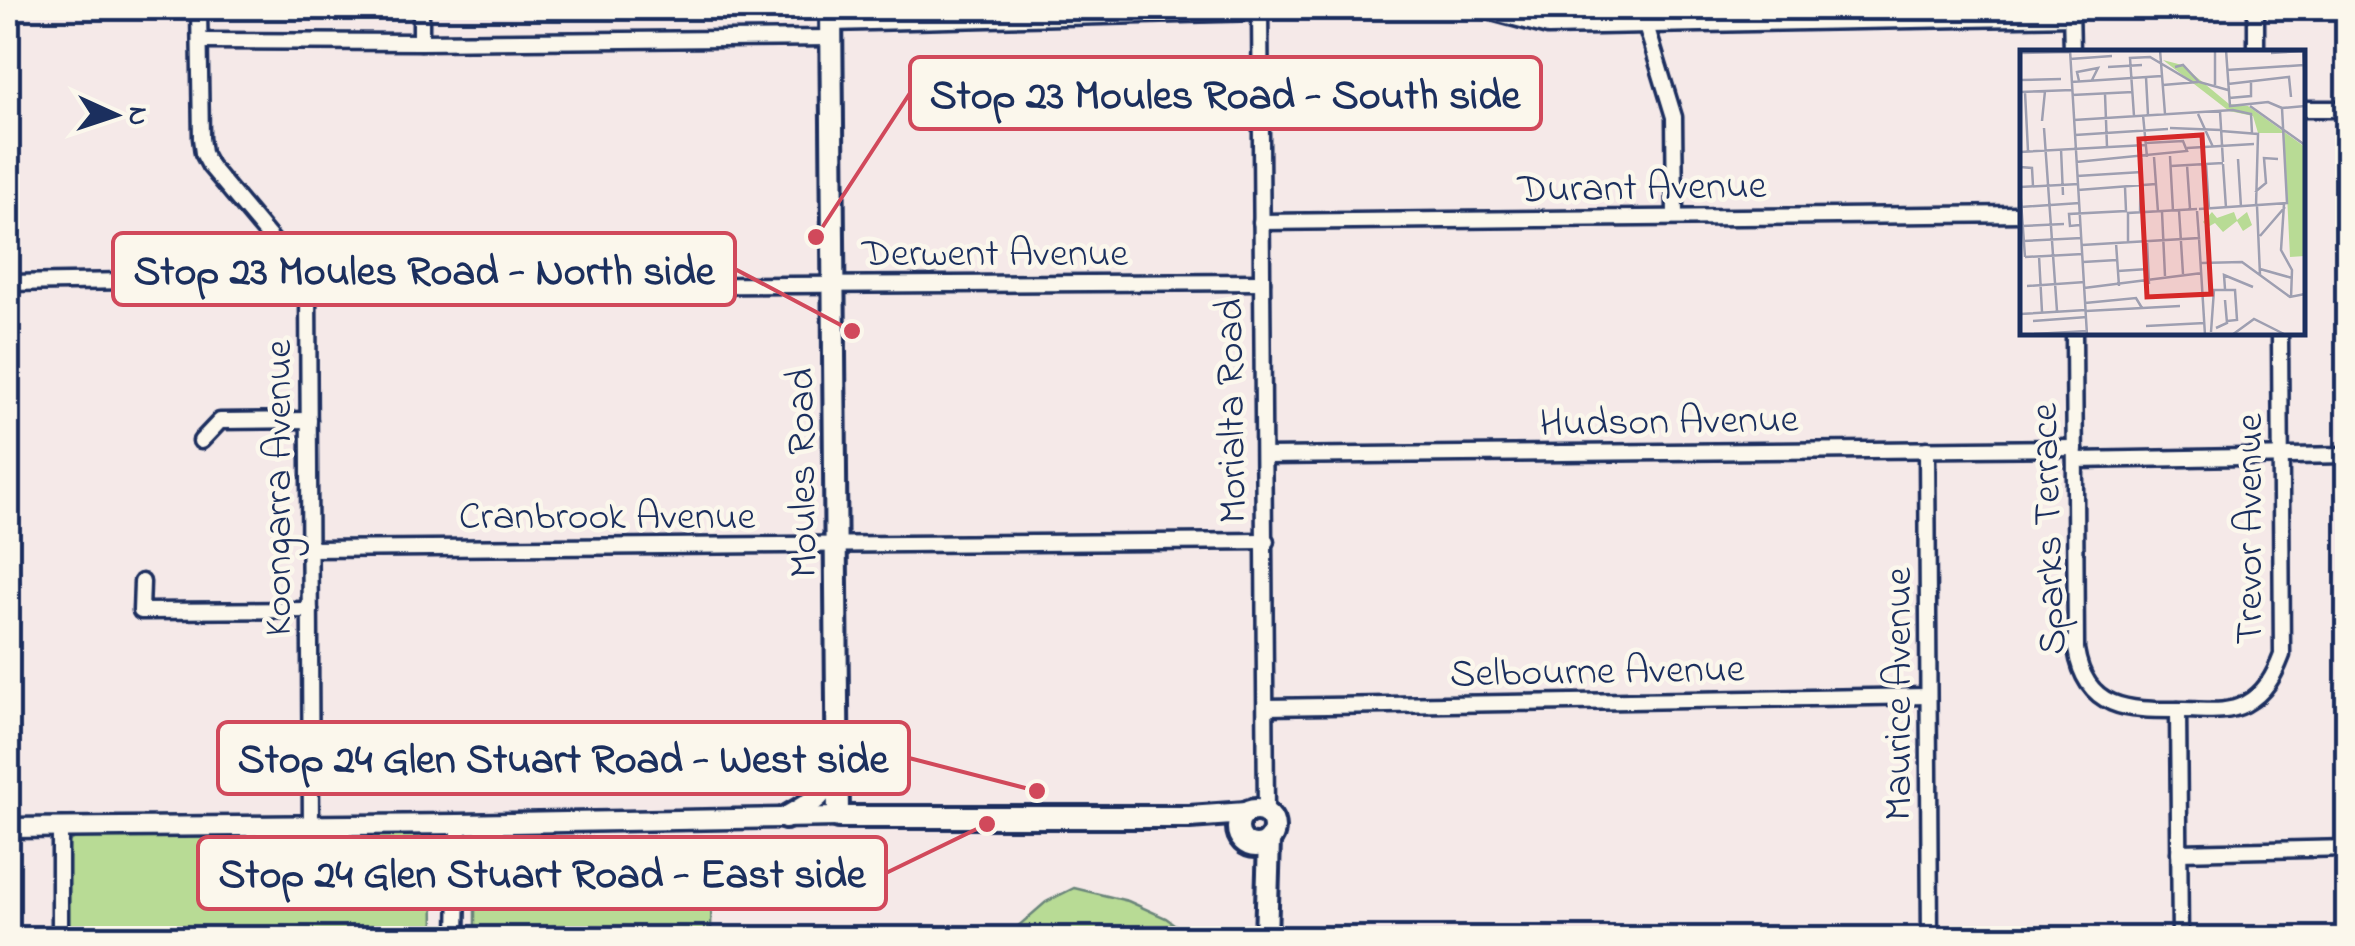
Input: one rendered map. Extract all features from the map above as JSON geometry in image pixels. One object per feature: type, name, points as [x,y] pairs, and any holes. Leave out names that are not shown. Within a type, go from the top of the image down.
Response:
[{"type":"main road","name":"Moules Road","points":[[831,23],[838,817]]},
{"type":"main road","points":[[785,818],[818,799],[838,760]]},
{"type":"main road","points":[[1256,813],[1239,822],[1241,837],[1266,900]]},
{"type":"main road","points":[[838,817],[1188,818],[1256,813],[1273,823],[1266,938]]},
{"type":"main road","points":[[1188,818],[1255,846],[1269,840]]},
{"type":"street","name":"Koongarra Avenue","points":[[199,8],[204,153],[210,166],[308,288],[311,825]]},
{"type":"street","points":[[420,8],[421,42]]},
{"type":"street","points":[[1477,8],[1548,27],[1862,14],[2072,12],[2072,50]]},
{"type":"street","points":[[1646,8],[1646,25],[1674,117],[1675,217]]},
{"type":"street","points":[[2256,8],[2256,50]]},
{"type":"street","points":[[200,41],[421,42],[831,23],[1260,10]]},
{"type":"street","name":"Morialta Road","points":[[1256,813],[1267,707],[1260,10]]},
{"type":"street","points":[[2305,108],[2348,109]]},
{"type":"street","name":"Durant Avenue","points":[[1261,222],[2020,214]]},
{"type":"street","points":[[8,283],[251,279],[287,258]]},
{"type":"street","name":"Derwent Avenue","points":[[308,288],[1262,282]]},
{"type":"street","name":"Sparks Terrace","points":[[2074,335],[2079,665],[2085,680],[2115,704],[2134,710],[2178,710]]},
{"type":"street","name":"Trevor Avenue","points":[[2178,710],[2228,710],[2247,702],[2274,676],[2282,655],[2280,335]]},
{"type":"street","points":[[201,441],[220,421],[309,420]]},
{"type":"street","name":"Hudson Avenue","points":[[1264,456],[1927,450],[2348,455]]},
{"type":"street","name":"Maurice Avenue","points":[[1927,450],[1930,938]]},
{"type":"street","name":"Cranbrook Avenue","points":[[309,549],[1266,541]]},
{"type":"street","points":[[142,582],[141,612],[310,610]]},
{"type":"street","name":"Selbourne Avenue","points":[[1267,707],[1928,696]]},
{"type":"street","points":[[2178,710],[2180,938]]},
{"type":"street","points":[[8,828],[838,817]]},
{"type":"street","points":[[457,938],[459,824]]},
{"type":"street","points":[[60,828],[60,938]]},
{"type":"street","points":[[2179,852],[2348,848]]},
{"type":"green space","points":[[429,832],[433,837],[434,938],[68,938],[68,842],[79,835]]},
{"type":"green space","points":[[533,850],[712,850],[711,938],[475,938],[475,861],[533,861]]},
{"type":"green space","points":[[1074,888],[1128,901],[1166,918],[1193,938],[1006,938],[1046,902]]},
{"type":"place","name":"Stop 23 Moules Road - South side","points":[[816,237]]},
{"type":"place","name":"Stop 23 Moules Road - North side","points":[[852,331]]},
{"type":"place","name":"Stop 24 Glen Stuart Road - West side","points":[[1037,791]]},
{"type":"place","name":"Stop 24 Glen Stuart Road - East side","points":[[987,824]]}]
